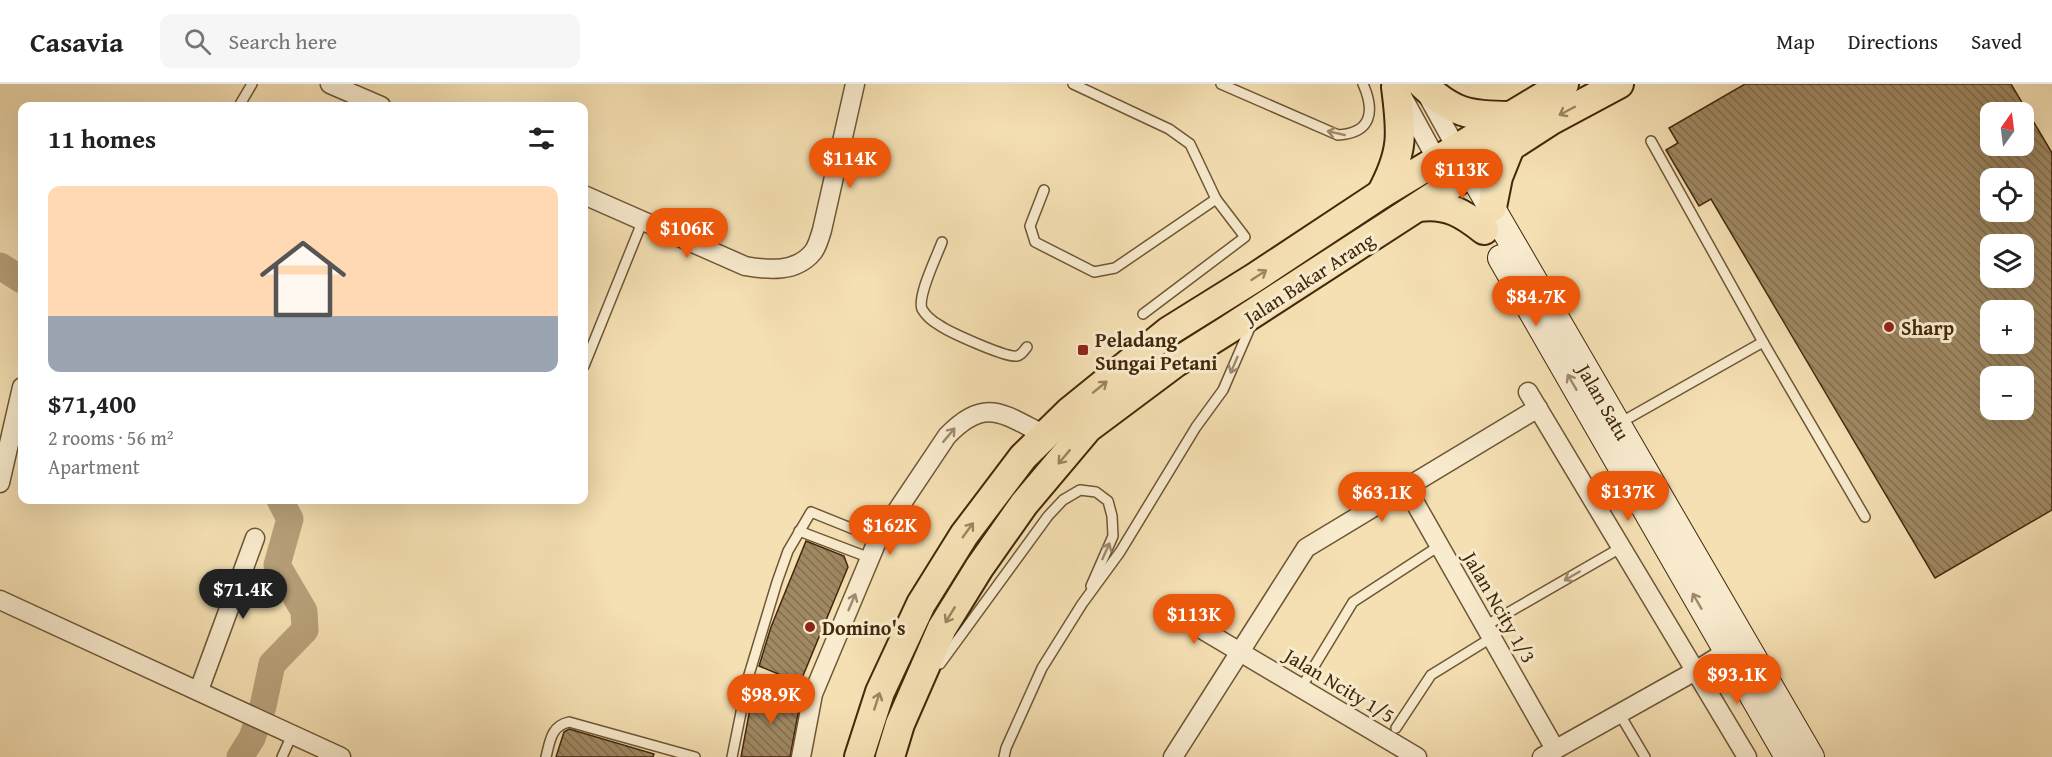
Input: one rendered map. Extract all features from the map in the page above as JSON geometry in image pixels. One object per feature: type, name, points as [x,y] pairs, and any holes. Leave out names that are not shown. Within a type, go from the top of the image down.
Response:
[{"type":"main road","name":"Jalan Bakar Arang","points":[[890,757],[900,724],[942,628],[979,568],[1024,504],[1088,428],[1175,363],[1419,207],[1454,166],[1510,116],[1564,84]]},
{"type":"main road","name":"Jalan Bakar Arang","points":[[859,757],[880,692],[921,604],[964,535],[1023,457],[1069,412],[1169,331],[1381,194],[1510,147],[1550,121],[1619,84]]},
{"type":"main road","points":[[1381,194],[1394,171],[1400,145],[1400,118],[1408,85],[1437,98],[1458,111],[1480,116],[1510,116]]},
{"type":"main road","points":[[1419,207],[1438,206],[1488,218],[1498,177],[1510,147]]},
{"type":"main road","name":"Jalan Satu","points":[[1454,166],[1488,218],[1735,647],[1788,757]]},
{"type":"main road","name":"Jalan Satu","points":[[1735,647],[1811,757]]},
{"type":"street","points":[[330,84],[372,102]]},
{"type":"street","points":[[588,197],[745,266],[772,270],[797,265],[813,252],[822,230],[855,84]]},
{"type":"street","points":[[1408,85],[1405,100],[1454,166]]},
{"type":"street","points":[[1408,85],[1454,166]]},
{"type":"street","points":[[1528,392],[1697,670],[1747,757]]},
{"type":"street","points":[[0,483],[18,404]]},
{"type":"street","points":[[1173,757],[1306,548],[1538,408]]},
{"type":"street","points":[[801,757],[813,694],[878,539],[947,436],[959,423],[974,414],[992,412],[1006,416],[1045,435]]},
{"type":"street","name":"Jalan Ncity 1/3","points":[[1406,487],[1488,632],[1548,753]]},
{"type":"street","points":[[199,690],[255,538]]},
{"type":"street","points":[[0,600],[341,757]]},
{"type":"street","name":"Jalan Ncity 1/5","points":[[1166,608],[1417,757]]},
{"type":"street","points":[[1548,753],[1735,647]]},
{"type":"lane","points":[[241,102],[252,84]]},
{"type":"lane","points":[[1073,84],[1169,129],[1190,144],[1216,199],[1245,237],[1143,314]]},
{"type":"lane","points":[[1221,84],[1338,135],[1349,135],[1361,129],[1369,116],[1370,100],[1363,84]]},
{"type":"lane","points":[[1651,141],[1763,342],[1865,517]]},
{"type":"lane","points":[[1044,190],[1030,226],[1035,242],[1094,272],[1115,268],[1216,199]]},
{"type":"lane","points":[[588,356],[643,220]]},
{"type":"lane","points":[[942,242],[922,297],[921,307],[928,317],[941,327],[1004,354],[1015,356],[1021,354],[1027,347]]},
{"type":"lane","points":[[1004,757],[1042,668],[1082,604],[1120,552],[1196,427],[1223,390],[1257,312]]},
{"type":"lane","points":[[1609,428],[1763,342]]},
{"type":"lane","points":[[900,724],[946,655],[1048,516],[1064,500],[1080,490],[1096,492],[1108,501],[1112,516],[1113,536],[1082,604]]},
{"type":"lane","points":[[732,757],[748,678],[777,582],[799,531],[811,512],[878,539]]},
{"type":"lane","points":[[799,531],[870,558]]},
{"type":"lane","points":[[1301,688],[1353,602],[1439,546]]},
{"type":"lane","points":[[1396,729],[1431,675],[1488,632],[1622,547]]},
{"type":"lane","points":[[748,678],[813,694]]},
{"type":"lane","points":[[1619,713],[1645,757]]},
{"type":"lane","points":[[546,757],[553,733],[560,724],[569,722],[695,757]]},
{"type":"lane","points":[[282,757],[286,732]]},
{"type":"building","name":"Sharp","points":[[1745,84],[2011,84],[2022,102],[1980,102],[1980,156],[2034,156],[2034,123],[2052,153],[2052,510],[1935,578],[1711,199],[1699,206],[1666,150],[1678,143],[1669,128]]},
{"type":"building","points":[[806,541],[844,556],[848,567],[800,683],[759,666],[771,627]]},
{"type":"building","points":[[754,687],[801,698],[790,757],[741,757]]},
{"type":"building","points":[[569,729],[654,754],[653,757],[556,757],[564,732]]},
{"type":"waterway","points":[[0,266],[18,277]]},
{"type":"waterway","points":[[240,757],[252,738],[263,706],[272,664],[305,630],[304,611],[277,565],[290,519],[282,504]]},
{"type":"place","name":"Sharp","points":[[1889,327]]},
{"type":"place","name":"Peladang Sungai Petani","points":[[1083,350]]},
{"type":"place","name":"Domino's","points":[[810,627]]}]
